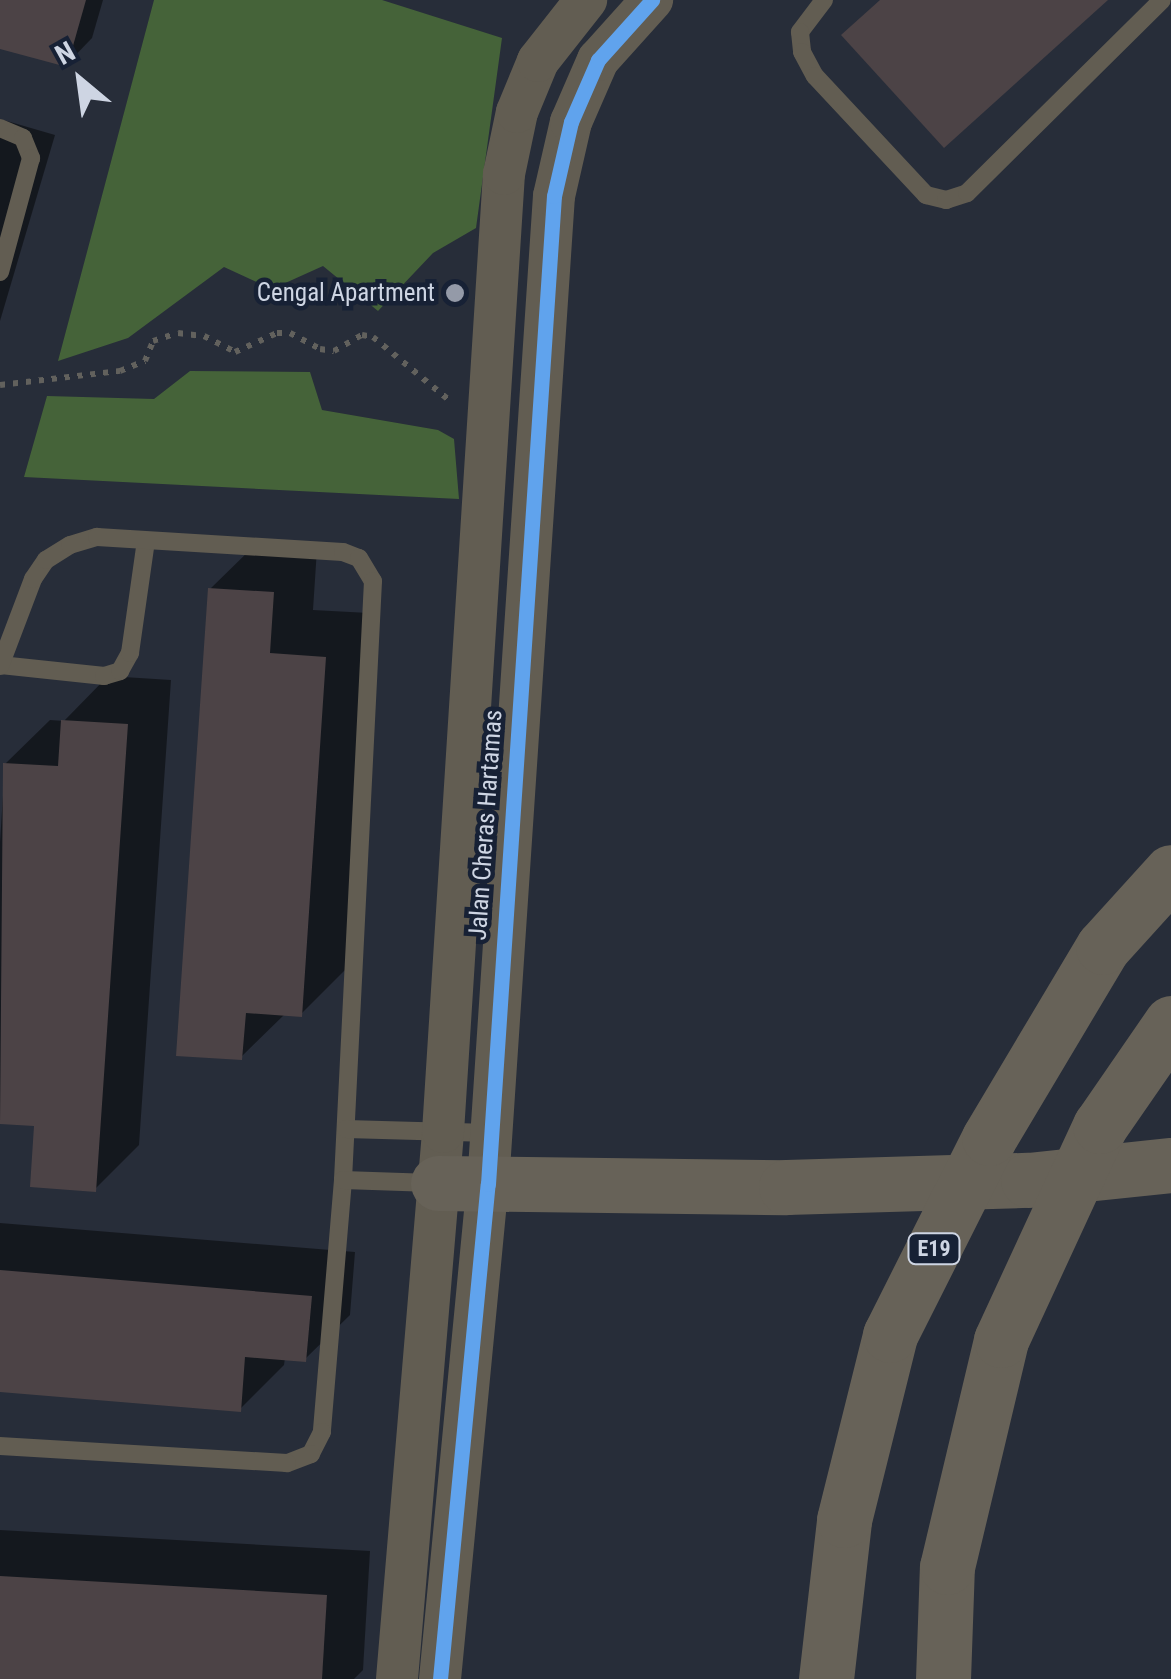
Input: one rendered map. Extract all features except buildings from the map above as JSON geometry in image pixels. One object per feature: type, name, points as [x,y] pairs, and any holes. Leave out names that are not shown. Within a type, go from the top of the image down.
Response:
[{"type":"highway","name":"E19","points":[[826,1679],[844,1520],[890,1335],[989,1138],[1104,947],[1171,872]]},
{"type":"highway","points":[[942,1679],[947,1567],[1002,1340],[1100,1126],[1171,1023]]},
{"type":"highway","points":[[465,1158],[879,1184],[1028,1180],[1171,1165]]},
{"type":"street","name":"Jalan Cheras Hartamas","points":[[440,1679],[465,1158],[486,431],[504,174],[517,112],[538,61],[586,0]]},
{"type":"street","name":"Jalan Cheras Hartamas","points":[[397,1679],[465,1158],[554,196],[571,122],[598,60],[652,0]]},
{"type":"lane","points":[[824,0],[800,32],[802,52],[814,76],[926,195],[946,200],[967,194],[1162,0]]},
{"type":"lane","points":[[0,128],[23,138],[32,158],[0,272]]},
{"type":"lane","points":[[0,1446],[287,1463],[311,1454],[322,1432],[343,1180],[373,581],[358,558],[342,552],[97,537],[70,544],[46,560],[33,579],[0,666],[104,676],[120,671],[130,653],[146,541]]},
{"type":"lane","points":[[346,1129],[465,1158]]},
{"type":"lane","points":[[343,1180],[465,1158]]},
{"type":"path","points":[[0,385],[120,372],[145,360],[154,341],[178,332],[204,336],[235,352],[277,333],[290,333],[320,349],[334,351],[362,335],[373,337],[486,431]]},
{"type":"green space","points":[[154,0],[382,0],[502,38],[476,228],[433,253],[378,311],[323,266],[272,289],[224,267],[128,338],[58,361]]},
{"type":"green space","points":[[190,371],[310,372],[322,410],[438,430],[454,439],[459,499],[24,477],[47,396],[154,399]]},
{"type":"cycle path","points":[[440,1679],[488,1184],[554,196],[571,122],[598,60],[652,0]]},
{"type":"place","name":"Cengal Apartment","points":[[455,293]]}]
